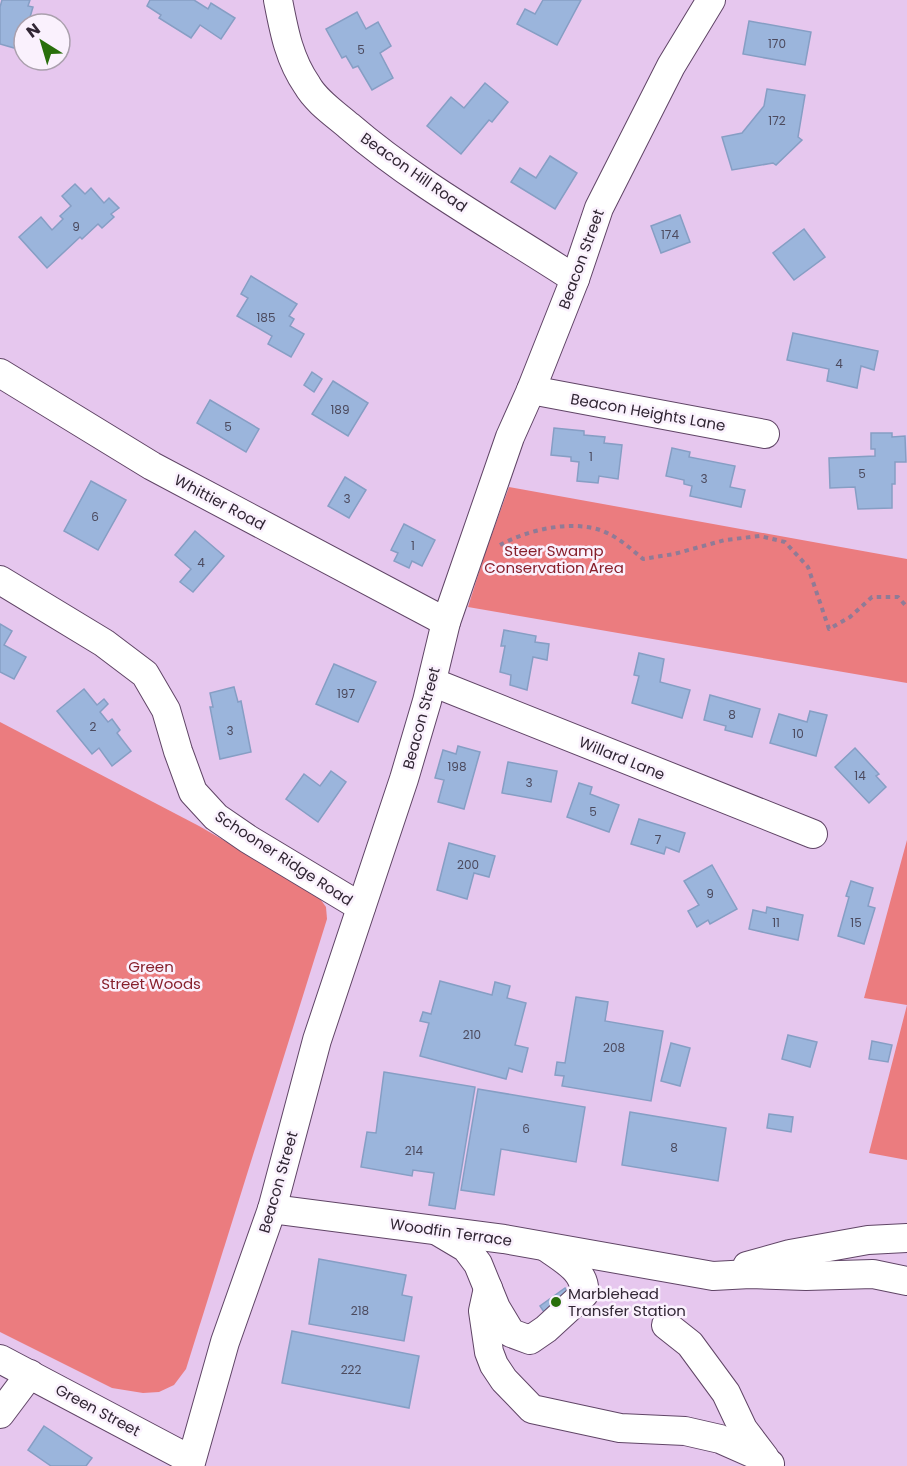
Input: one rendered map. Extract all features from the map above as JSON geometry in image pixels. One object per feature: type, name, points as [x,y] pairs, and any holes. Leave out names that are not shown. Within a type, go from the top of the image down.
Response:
[{"type":"street","name":"Beacon Hill Road","points":[[278,0],[290,54],[308,87],[336,115],[367,142],[414,177],[575,279]]},
{"type":"street","name":"Beacon Street","points":[[190,1463],[225,1342],[272,1209],[317,1040],[404,779],[446,622],[510,437],[575,279],[599,208],[670,66],[705,2]]},
{"type":"street","name":"Whittier Road","points":[[0,373],[152,466],[446,622]]},
{"type":"street","name":"Beacon Heights Lane","points":[[531,390],[765,434]]},
{"type":"street","name":"Schooner Ridge Road","points":[[0,580],[104,643],[145,674],[166,710],[192,792],[216,817],[248,839],[361,907]]},
{"type":"street","name":"Willard Lane","points":[[432,681],[813,834]]},
{"type":"street","name":"Woodfin Terrace","points":[[272,1209],[544,1245],[713,1276]]},
{"type":"street","points":[[434,1230],[466,1248],[478,1264],[500,1317],[511,1333],[530,1340],[546,1329],[604,1277],[629,1260]]},
{"type":"street","points":[[713,1276],[790,1254],[868,1240],[907,1238]]},
{"type":"street","points":[[544,1245],[575,1270],[585,1286],[584,1294]]},
{"type":"street","points":[[713,1276],[873,1274],[907,1281]]},
{"type":"street","points":[[488,1288],[483,1311],[489,1352],[504,1380],[532,1409],[621,1428],[685,1431],[720,1439],[754,1454],[771,1465]]},
{"type":"street","points":[[666,1325],[690,1344],[726,1393],[743,1429],[771,1465]]},
{"type":"street","name":"Green Street","points":[[0,1359],[190,1463]]},
{"type":"street","points":[[0,1414],[30,1374]]},
{"type":"path","points":[[471,550],[485,553],[508,540],[542,528],[570,527],[599,530],[621,540],[643,559],[674,554],[725,540],[760,536],[785,542],[808,567],[829,629],[850,617],[872,597],[898,597],[907,607]]},
{"type":"green space","name":"Steer Swamp Conservation Area","points":[[509,487],[907,559],[907,683],[468,607]]},
{"type":"green space","name":"Green Street Woods","points":[[0,722],[199,826],[316,893],[326,907],[327,919],[186,1369],[174,1385],[159,1392],[143,1393],[112,1388],[0,1332]]},
{"type":"green space","points":[[907,840],[907,1005],[864,998]]},
{"type":"green space","points":[[907,1005],[907,1160],[869,1153]]},
{"type":"building","points":[[2,0],[30,0],[28,6],[33,7],[32,12],[12,12],[12,47],[0,44]]},
{"type":"building","points":[[150,0],[194,0],[208,9],[211,3],[235,18],[221,39],[200,25],[191,38],[159,18],[161,15],[147,6]]},
{"type":"building","points":[[543,0],[581,0],[557,45],[517,24],[525,9],[535,14]]},
{"type":"building","points":[[357,12],[366,29],[378,22],[391,46],[380,53],[393,78],[372,90],[358,66],[353,68],[346,56],[342,58],[326,29]]},
{"type":"building","points":[[749,21],[811,32],[805,65],[743,54]]},
{"type":"building","points":[[485,83],[508,102],[492,122],[489,120],[461,154],[427,126],[451,97],[464,108]]},
{"type":"building","points":[[767,89],[805,95],[798,137],[802,140],[776,165],[773,163],[732,170],[722,137],[742,133],[764,106]]},
{"type":"building","points":[[550,156],[577,173],[555,209],[511,182],[520,168],[536,178]]},
{"type":"building","points":[[75,184],[85,194],[91,188],[104,203],[109,198],[119,208],[111,214],[114,217],[102,228],[98,224],[82,239],[80,237],[47,268],[19,237],[41,217],[52,230],[63,219],[60,216],[71,206],[62,196]]},
{"type":"building","points":[[680,215],[690,242],[661,253],[651,226]]},
{"type":"building","points":[[804,229],[825,257],[794,280],[773,253]]},
{"type":"building","points":[[251,276],[297,304],[289,316],[294,319],[290,326],[304,334],[291,357],[268,344],[272,336],[237,316],[248,298],[241,294]]},
{"type":"building","points":[[793,333],[878,351],[874,370],[861,366],[857,388],[827,381],[829,369],[787,360]]},
{"type":"building","points":[[312,372],[322,379],[314,392],[304,385]]},
{"type":"building","points":[[333,381],[368,403],[348,436],[312,414]]},
{"type":"building","points":[[210,400],[259,429],[246,452],[197,423]]},
{"type":"building","points":[[554,428],[584,431],[584,435],[605,437],[604,443],[622,445],[618,479],[599,476],[598,483],[577,481],[579,462],[571,461],[571,457],[551,455]]},
{"type":"building","points":[[871,433],[892,433],[892,437],[905,436],[906,462],[895,462],[892,508],[858,509],[855,487],[830,488],[829,458],[875,456],[875,449],[871,449]]},
{"type":"building","points":[[672,448],[690,452],[689,457],[735,466],[730,487],[745,490],[741,507],[690,496],[692,486],[684,484],[684,480],[666,476]]},
{"type":"building","points":[[345,477],[366,490],[349,518],[328,506]]},
{"type":"building","points":[[91,481],[126,500],[98,550],[64,531]]},
{"type":"building","points":[[404,524],[435,540],[422,566],[412,561],[409,568],[394,561],[398,553],[391,550]]},
{"type":"building","points":[[195,531],[224,556],[193,592],[180,582],[191,569],[175,555]]},
{"type":"building","points":[[0,624],[12,631],[4,645],[26,657],[14,679],[0,672]]},
{"type":"building","points":[[504,630],[536,636],[535,642],[549,644],[547,660],[533,657],[527,690],[510,685],[511,675],[500,672],[505,646],[501,646]]},
{"type":"building","points":[[639,653],[664,659],[660,682],[690,690],[682,718],[632,703],[639,676],[634,675]]},
{"type":"building","points":[[334,664],[376,682],[358,722],[316,704]]},
{"type":"building","points":[[234,687],[238,702],[241,701],[251,752],[220,759],[210,707],[213,707],[210,693]]},
{"type":"building","points":[[84,689],[97,705],[104,699],[108,704],[100,712],[108,722],[112,719],[120,730],[117,733],[131,751],[112,766],[99,748],[92,754],[57,711]]},
{"type":"building","points":[[710,695],[760,709],[752,737],[725,730],[726,726],[704,720]]},
{"type":"building","points":[[810,711],[827,715],[816,756],[770,743],[779,714],[807,722]]},
{"type":"building","points":[[458,746],[480,752],[464,809],[438,802],[444,780],[435,778],[443,750],[456,754]]},
{"type":"building","points":[[855,748],[879,774],[876,776],[886,787],[869,803],[835,767]]},
{"type":"building","points":[[508,762],[557,771],[551,802],[502,793]]},
{"type":"building","points":[[331,771],[346,782],[318,822],[286,799],[304,774],[320,786]]},
{"type":"building","points":[[579,783],[592,787],[590,794],[619,805],[609,832],[567,817]]},
{"type":"building","points":[[639,819],[685,833],[679,852],[666,847],[664,854],[631,844]]},
{"type":"building","points":[[449,843],[495,856],[489,877],[474,873],[467,899],[437,890]]},
{"type":"building","points":[[712,865],[737,909],[710,924],[708,920],[697,927],[688,911],[699,905],[684,881]]},
{"type":"building","points":[[851,881],[873,888],[868,906],[875,908],[864,944],[838,936]]},
{"type":"building","points":[[767,907],[803,915],[798,940],[749,929],[753,910],[766,913]]},
{"type":"building","points":[[440,981],[492,995],[495,982],[510,986],[507,998],[526,1003],[515,1045],[528,1048],[522,1072],[509,1068],[506,1079],[420,1056],[429,1023],[420,1021],[423,1012],[431,1014]]},
{"type":"building","points":[[576,997],[608,1002],[605,1021],[663,1031],[651,1101],[562,1086],[564,1076],[555,1075],[557,1062],[565,1063]]},
{"type":"building","points":[[788,1035],[817,1042],[810,1067],[782,1059]]},
{"type":"building","points":[[872,1041],[892,1045],[888,1062],[869,1059]]},
{"type":"building","points":[[671,1043],[690,1048],[680,1086],[661,1081]]},
{"type":"building","points":[[384,1072],[475,1087],[455,1209],[429,1205],[434,1173],[413,1170],[412,1176],[361,1167],[367,1132],[376,1133]]},
{"type":"building","points":[[478,1089],[585,1107],[576,1162],[501,1149],[494,1195],[461,1190]]},
{"type":"building","points":[[630,1112],[726,1128],[718,1181],[622,1165]]},
{"type":"building","points":[[769,1114],[793,1117],[791,1132],[767,1128]]},
{"type":"building","points":[[319,1259],[406,1275],[402,1295],[412,1297],[404,1341],[309,1324]]},
{"type":"building","name":"Marblehead Transfer Station","points":[[565,1288],[572,1298],[546,1315],[540,1306]]},
{"type":"building","points":[[292,1331],[419,1356],[409,1408],[282,1383]]},
{"type":"building","points":[[44,1426],[92,1458],[86,1466],[51,1466],[28,1450]]},
{"type":"place","name":"Marblehead Transfer Station","points":[[556,1302]]}]
